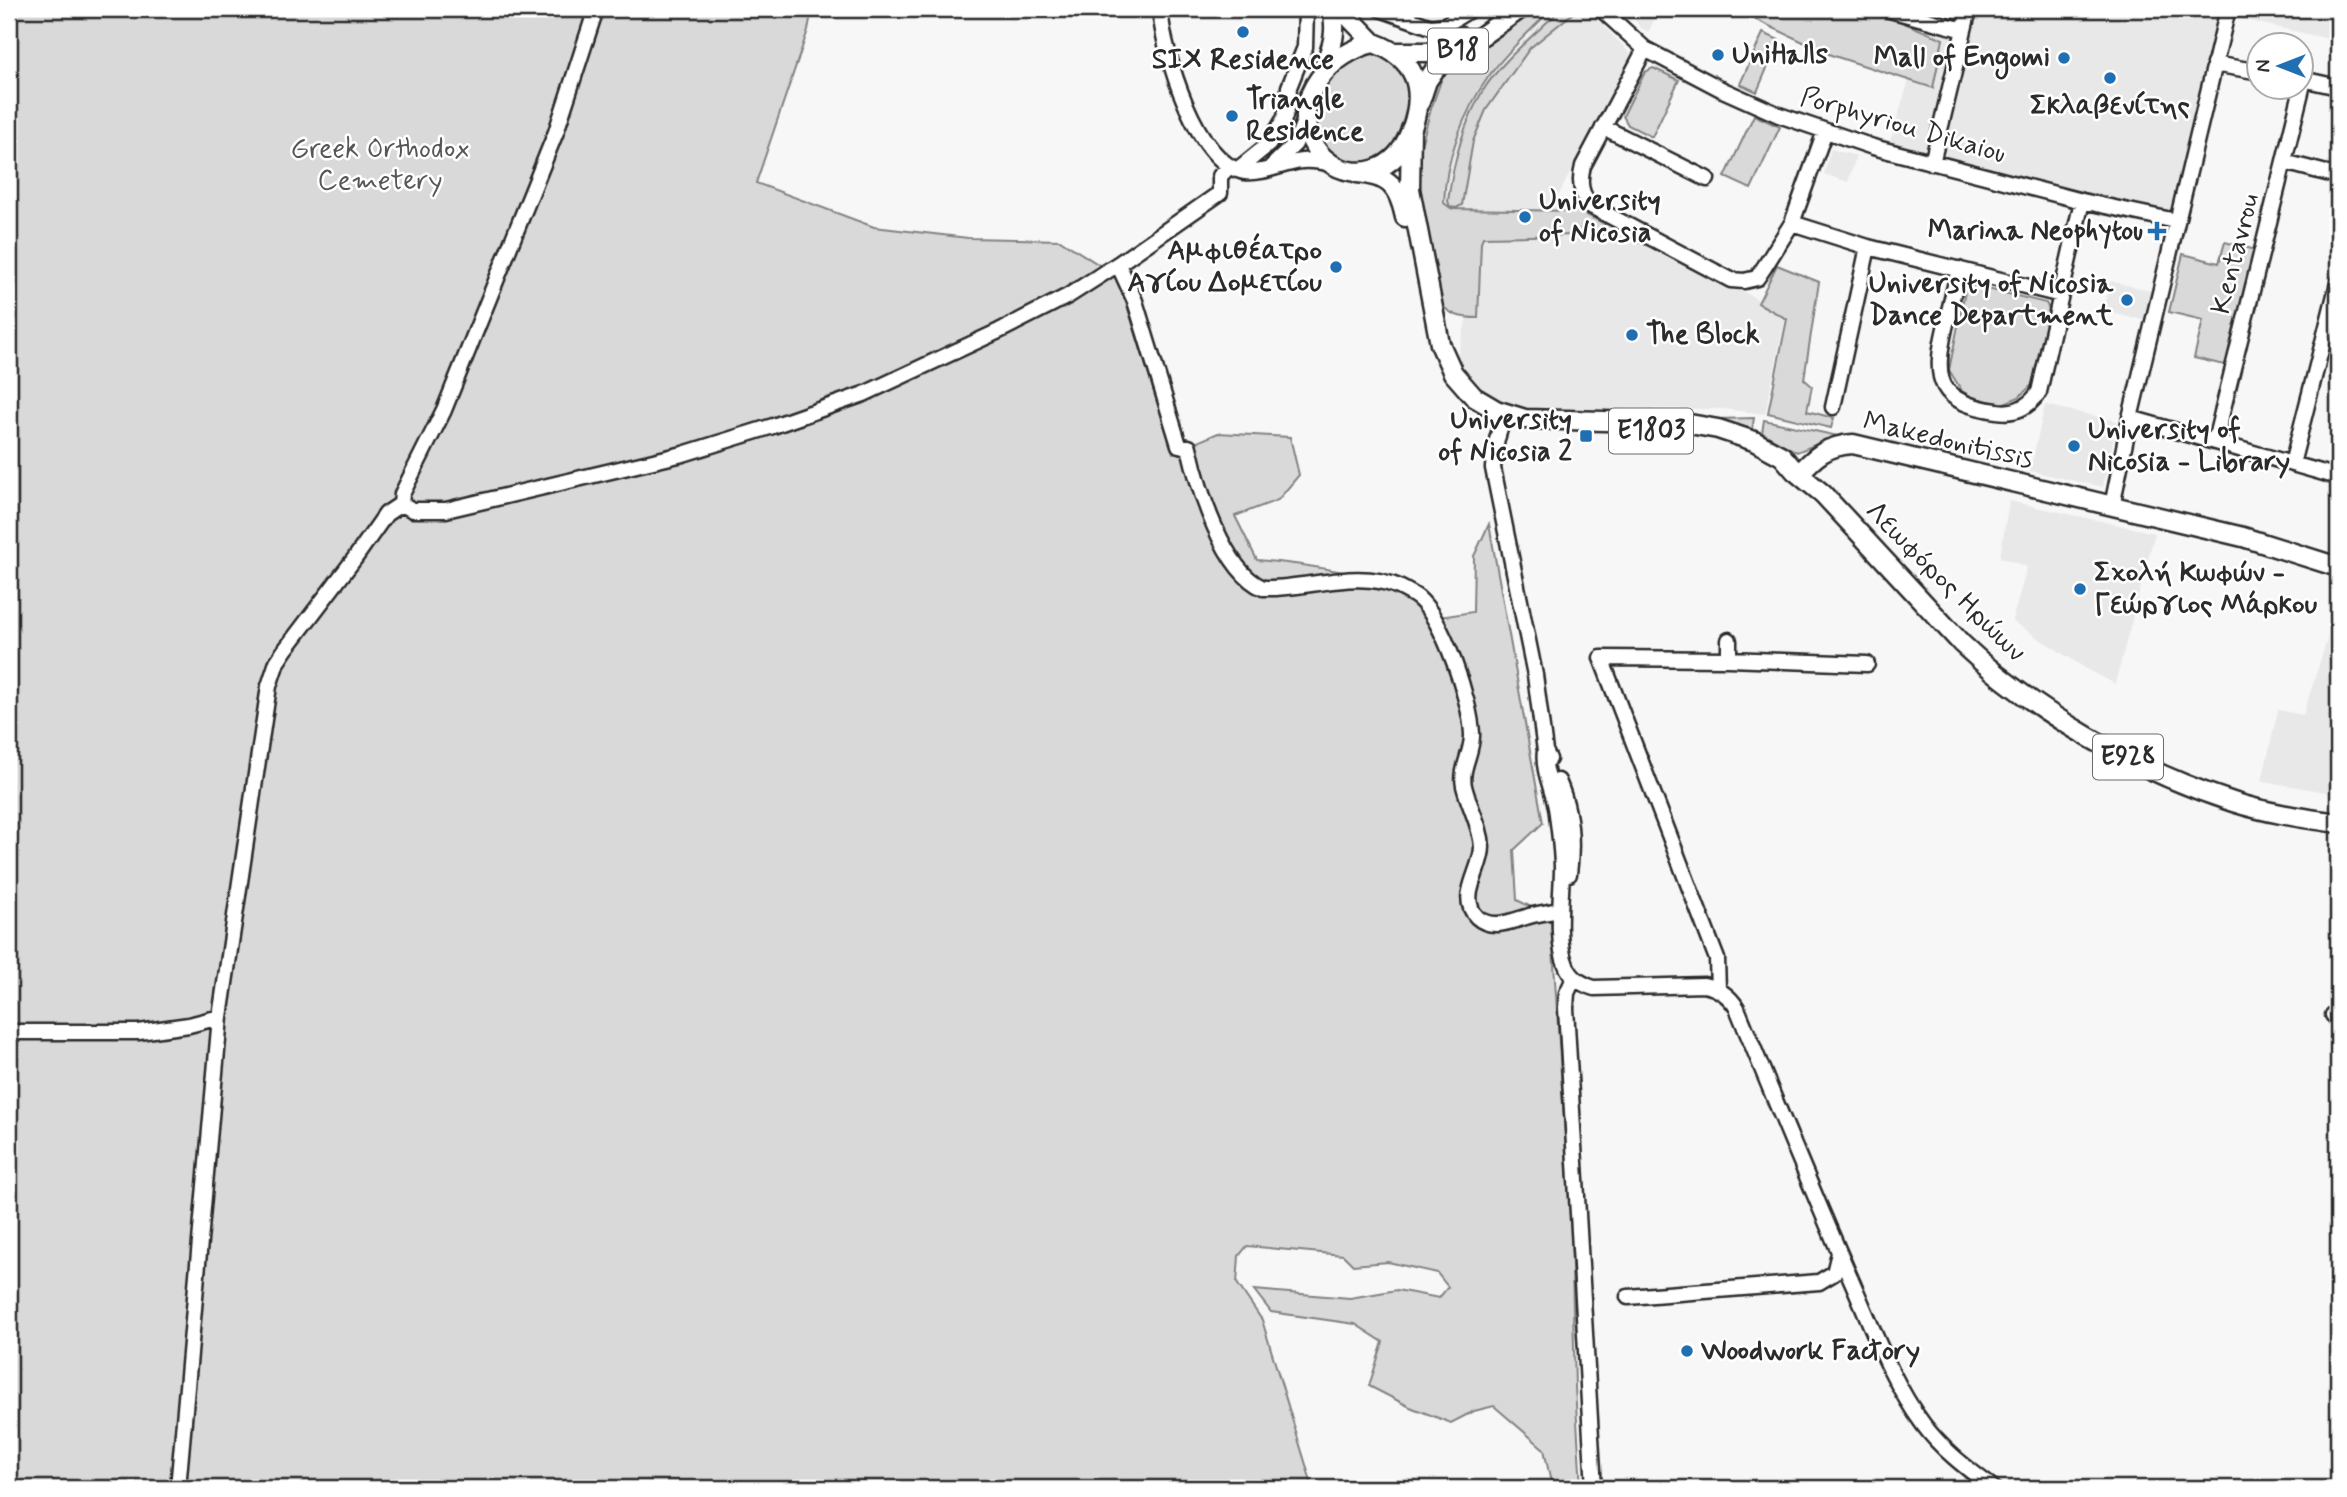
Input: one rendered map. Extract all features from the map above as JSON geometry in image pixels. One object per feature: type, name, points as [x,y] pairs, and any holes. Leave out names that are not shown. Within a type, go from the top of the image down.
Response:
[{"type":"main road","points":[[1332,9],[1335,33],[1333,45],[1310,98],[1307,128],[1312,144],[1329,163],[1342,170],[1357,173],[1378,168],[1396,157],[1408,139],[1417,111],[1418,96],[1414,75],[1403,58],[1374,43],[1341,9]]},
{"type":"main road","name":"B18","points":[[1395,52],[1421,53],[1436,50],[1506,9]]},
{"type":"main road","name":"B18","points":[[1417,111],[1427,81],[1436,68],[1520,9]]},
{"type":"main road","points":[[1318,79],[1338,58],[1355,48],[1374,43]]},
{"type":"main road","name":"Λεωφόρος Ηρώων","points":[[1411,129],[1409,171],[1413,208],[1442,352],[1453,373],[1474,397],[1503,419]]},
{"type":"main road","name":"Λεωφόρος Ηρώων","points":[[1357,173],[1380,176],[1394,188],[1398,196],[1426,334],[1441,373],[1456,394],[1468,404],[1530,429],[1687,434],[1734,446],[1797,472],[1823,494],[1962,644],[2042,709],[2124,755],[2200,790],[2257,809],[2337,824]]},
{"type":"main road","name":"Makedonitissis","points":[[1797,472],[1825,450],[1842,444],[1853,444],[2243,537],[2338,567]]},
{"type":"street","points":[[178,1488],[220,1017],[271,674],[285,650],[386,514],[401,503],[402,494],[444,410],[556,132],[596,9]]},
{"type":"street","points":[[1160,9],[1162,34],[1174,76],[1188,110],[1221,162],[1233,169],[1261,172],[1303,161],[1329,163]]},
{"type":"street","points":[[401,503],[413,510],[446,510],[683,454],[864,394],[1068,296],[1220,193],[1220,176],[1269,144],[1278,132],[1288,105],[1289,88],[1305,47],[1306,9]]},
{"type":"street","points":[[1380,9],[1431,27],[1445,24],[1471,9]]},
{"type":"street","name":"Porphyriou Dikaiou","points":[[1601,9],[1645,49],[1756,105],[1825,131],[1874,148],[1932,163],[2082,201],[2176,221]]},
{"type":"street","points":[[1886,9],[1964,30]]},
{"type":"street","points":[[1932,163],[1969,9]]},
{"type":"street","points":[[2112,506],[2130,418],[2228,9]]},
{"type":"street","points":[[1645,49],[1581,174],[1582,192],[1591,206],[1731,280],[1756,278],[1791,223],[1825,131]]},
{"type":"street","points":[[2214,64],[2246,70]]},
{"type":"street","points":[[2316,82],[2338,87]]},
{"type":"street","name":"Kentavrou","points":[[2215,441],[2298,102]]},
{"type":"street","points":[[1267,170],[1296,145],[1307,111]]},
{"type":"street","points":[[1603,127],[1707,178]]},
{"type":"street","points":[[2284,162],[2338,176]]},
{"type":"street","points":[[1959,269],[1940,350],[1938,372],[1942,382],[1953,397],[1964,403],[1996,411],[2014,411],[2024,407],[2033,402],[2039,393],[2082,201]]},
{"type":"street","points":[[1791,223],[1868,247],[2061,295]]},
{"type":"street","points":[[1833,407],[1868,247]]},
{"type":"street","points":[[1118,264],[1139,312],[1179,445],[1189,447],[1206,505],[1237,569],[1253,584],[1263,589],[1344,581],[1375,581],[1398,586],[1418,598],[1432,616],[1452,657],[1473,737],[1463,775],[1482,849],[1479,866],[1468,893],[1471,906],[1478,918],[1490,924],[1559,911]]},
{"type":"street","points":[[2292,464],[2338,283]]},
{"type":"street","points":[[2130,418],[2338,477]]},
{"type":"street","points":[[1503,419],[1495,447],[1493,468],[1535,675],[1545,751],[1544,762],[1556,800],[1562,867],[1559,911],[1563,958],[1574,978],[1587,986],[1602,989],[1689,983],[1704,985],[1727,995],[1737,1008],[1839,1253],[1914,1411],[1941,1445],[1993,1488]]},
{"type":"street","points":[[1728,659],[1729,640]]},
{"type":"street","points":[[1718,990],[1717,959],[1601,658],[1867,664]]},
{"type":"street","points":[[1545,751],[1567,801],[1572,852],[1561,928]]},
{"type":"street","points":[[1574,978],[1567,993],[1566,1008],[1594,1488]]},
{"type":"street","points":[[9,1032],[139,1032],[189,1025],[220,1017]]},
{"type":"street","points":[[1628,1297],[1819,1282],[1835,1273],[1839,1253]]},
{"type":"shaded area","points":[[1401,9],[1452,9],[1439,18],[1428,19]]},
{"type":"shaded area","name":"University of Nicosia","points":[[1553,9],[1587,9],[1631,54],[1553,206],[1577,208],[1623,229],[1786,314],[1765,414],[1723,409],[1533,409],[1504,405],[1485,393],[1462,371],[1457,358],[1467,318],[1452,210],[1444,201],[1450,166],[1471,104],[1488,77]]},
{"type":"shaded area","points":[[1626,9],[1660,9],[1648,32],[1641,28]]},
{"type":"shaded area","points":[[1877,9],[2338,9],[2338,41],[2316,36],[2316,32],[2298,32],[2232,17],[2183,223],[1889,145],[1926,25]]},
{"type":"shaded area","points":[[1831,149],[1856,156],[1848,182],[1824,174]]},
{"type":"shaded area","name":"University of Nicosia Dance Department","points":[[2110,281],[2151,291],[2144,320],[2103,310]]},
{"type":"shaded area","name":"University of Nicosia - Library","points":[[2045,405],[2117,421],[2103,487],[2030,471]]},
{"type":"shaded area","name":"Σχολή Κωφών - Γεώργιος Μάρκου","points":[[2009,501],[2155,533],[2115,684],[2012,621],[2027,567],[2000,557]]},
{"type":"shaded area","points":[[2338,605],[2338,794],[2262,781],[2278,710],[2303,715]]},
{"type":"green space","name":"Greek Orthodox Cemetery","points":[[9,9],[812,9],[808,30],[756,183],[874,227],[968,238],[1060,240],[1118,277],[1173,453],[1218,433],[1290,437],[1299,475],[1278,500],[1235,516],[1257,560],[1339,571],[1420,590],[1440,617],[1473,612],[1474,556],[1489,524],[1543,823],[1514,850],[1517,900],[1551,917],[1571,1230],[1581,1488],[1552,1488],[1544,1449],[1494,1406],[1474,1411],[1451,1423],[1410,1407],[1369,1386],[1383,1342],[1355,1324],[1271,1312],[1254,1290],[1350,1298],[1397,1290],[1439,1298],[1448,1287],[1437,1273],[1388,1262],[1353,1265],[1343,1255],[1247,1246],[1239,1256],[1237,1283],[1262,1320],[1313,1488],[9,1488]]},
{"type":"green space","points":[[1531,9],[1552,9],[1519,41],[1480,90],[1457,136],[1448,170],[1444,203],[1452,209],[1579,211],[1605,224],[1601,234],[1582,226],[1579,235],[1483,237],[1478,318],[1462,317],[1452,313],[1440,302],[1422,205],[1420,149],[1443,75]]},
{"type":"green space","points":[[1561,9],[1578,9],[1530,48],[1486,110],[1473,141],[1462,205],[1450,207],[1448,201],[1456,159],[1469,118],[1482,92],[1509,59]]},
{"type":"green space","points":[[1733,9],[1870,9],[1943,39],[1933,88],[1831,55]]},
{"type":"green space","points":[[1763,33],[1779,40],[1757,92],[1740,84]]},
{"type":"green space","points":[[1372,52],[1388,57],[1398,65],[1405,76],[1410,92],[1406,123],[1388,153],[1369,163],[1347,163],[1328,151],[1318,136],[1316,118],[1319,100],[1340,62]]},
{"type":"green space","points":[[1653,68],[1679,80],[1652,137],[1628,125],[1623,116],[1645,72]]},
{"type":"green space","points":[[1754,115],[1780,127],[1751,189],[1725,177]]},
{"type":"green space","points":[[2225,242],[2256,250],[2229,366],[2194,358],[2203,320],[2169,312],[2183,254],[2219,263]]},
{"type":"green space","points":[[1777,265],[1819,282],[1804,379],[1812,386],[1807,411],[1834,418],[1831,428],[1768,413],[1787,319],[1758,303]]},
{"type":"green space","points":[[1971,285],[2046,303],[2050,311],[2032,385],[2019,397],[2002,404],[1974,398],[1962,391],[1949,370],[1965,291]]},
{"type":"green space","points":[[1754,418],[1752,430],[1716,419]]},
{"type":"green space","points":[[1764,420],[1838,436],[1797,452],[1762,433]]},
{"type":"place","name":"SIX Residence","points":[[1243,32]]},
{"type":"place","name":"UniHalls","points":[[1718,55]]},
{"type":"place","name":"Mall of Engomi","points":[[2064,58]]},
{"type":"place","name":"Σκλαβενίτης","points":[[2110,78]]},
{"type":"place","name":"Triangle Residence","points":[[1232,116]]},
{"type":"place","name":"University of Nicosia","points":[[1525,217]]},
{"type":"place","name":"Marina Neophytou","points":[[2157,231]]},
{"type":"place","name":"Αμφιθέατρο Αγίου Δομετίου","points":[[1336,267]]},
{"type":"place","name":"University of Nicosia Dance Department","points":[[2127,300]]},
{"type":"place","name":"The Block","points":[[1632,335]]},
{"type":"place","name":"University of Nicosia 2","points":[[1586,436]]},
{"type":"place","name":"University of Nicosia - Library","points":[[2074,446]]},
{"type":"place","name":"Σχολή Κωφών - Γεώργιος Μάρκου","points":[[2080,589]]},
{"type":"place","name":"Woodwork Factory","points":[[1687,1351]]}]
